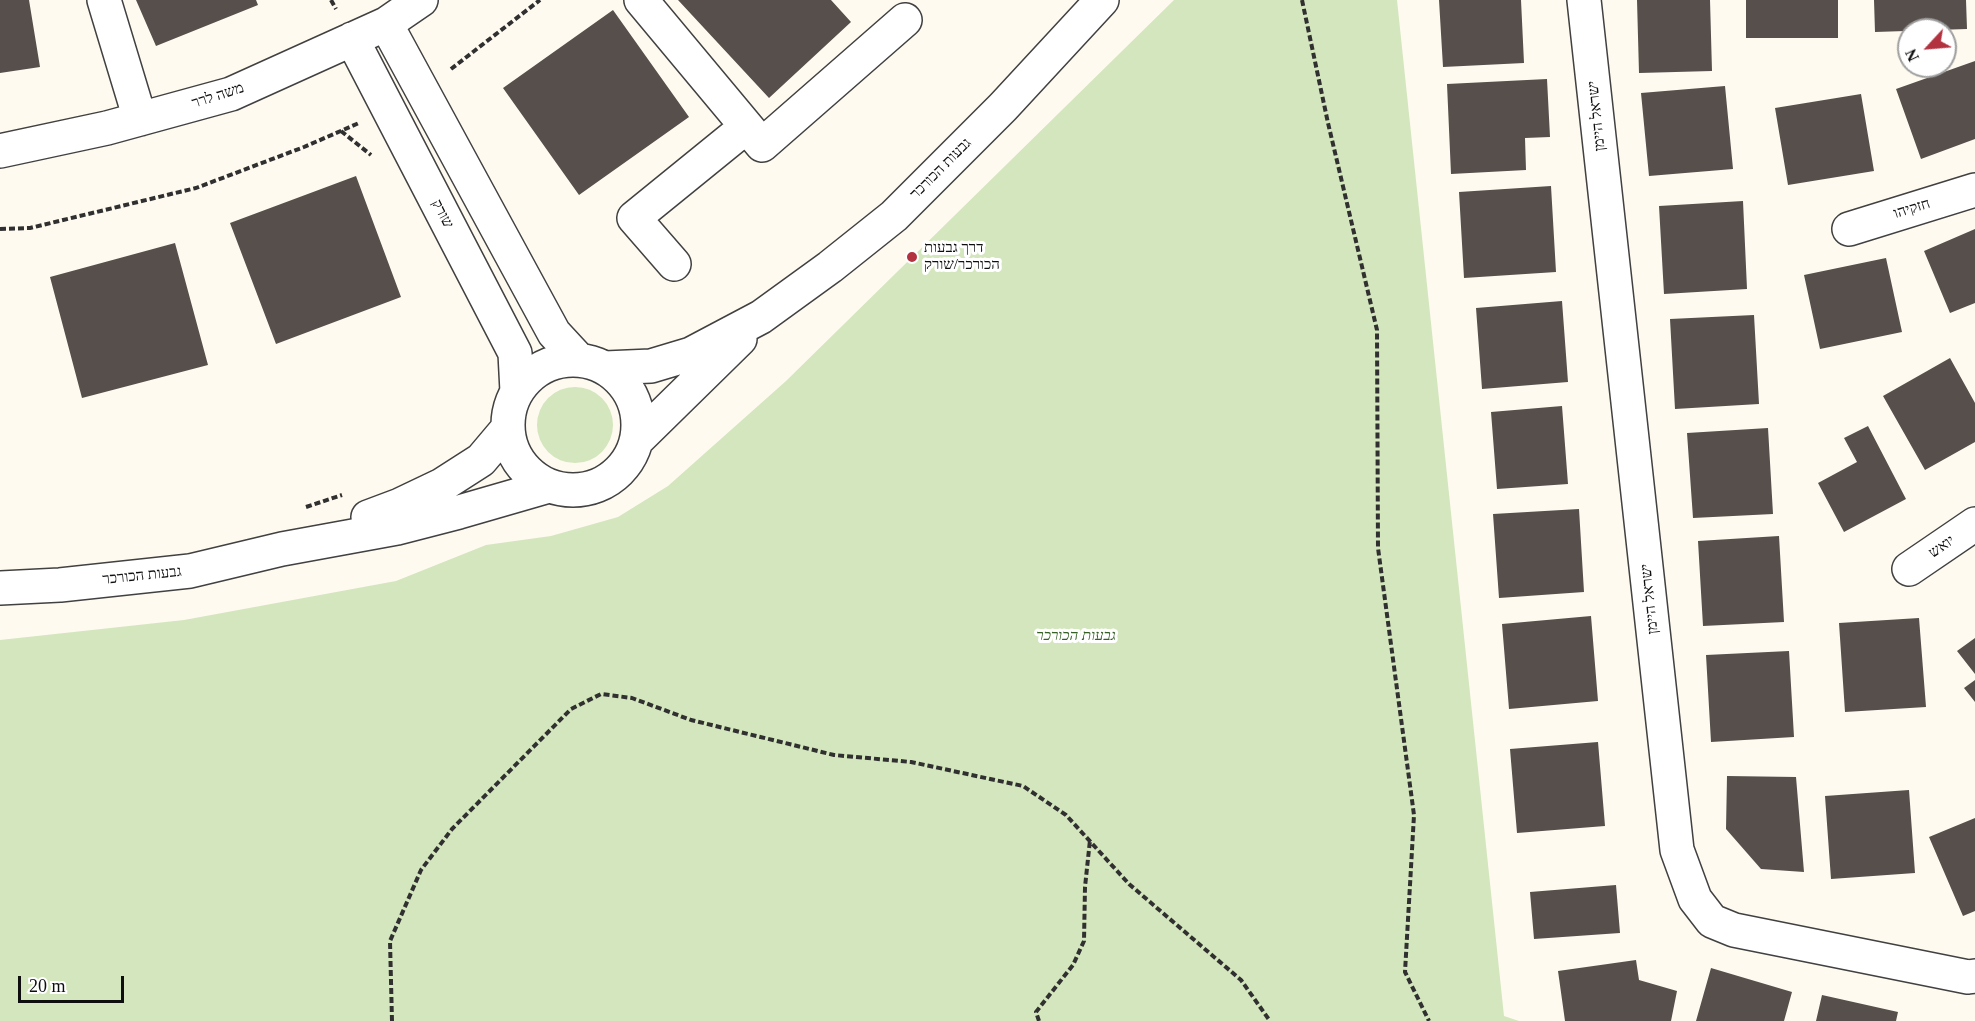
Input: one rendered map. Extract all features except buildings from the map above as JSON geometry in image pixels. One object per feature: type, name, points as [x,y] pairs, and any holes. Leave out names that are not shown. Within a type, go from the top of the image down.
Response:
[{"type":"street","points":[[104,0],[140,119]]},
{"type":"street","name":"משה לרר","points":[[0,151],[107,128],[231,94],[386,24],[421,0]]},
{"type":"street","points":[[641,0],[762,145],[905,20]]},
{"type":"street","name":"גבעות הכורכר","points":[[592,364],[651,366],[691,354],[761,317],[830,267],[894,216],[1003,107],[1102,0]]},
{"type":"street","name":"ישראל היימן","points":[[1584,0],[1677,850],[1695,899],[1712,921],[1734,930],[1968,977],[1975,976]]},
{"type":"street","points":[[386,24],[554,333],[592,364],[618,378],[629,392],[636,407],[638,424],[636,441],[630,458],[618,472],[603,483],[586,490],[567,490],[549,486],[533,476],[520,463],[512,447],[508,428],[510,410],[517,392],[529,378],[544,367],[561,361],[592,364]]},
{"type":"street","name":"שורק","points":[[352,39],[515,353],[517,392]]},
{"type":"street","points":[[674,264],[634,218],[746,127]]},
{"type":"street","name":"חזקיהו","points":[[1849,229],[1975,190]]},
{"type":"street","name":"גבעות הכורכר","points":[[636,441],[761,317]]},
{"type":"street","name":"גבעות הכורכר","points":[[282,549],[400,505],[442,485],[481,460],[508,428]]},
{"type":"street","name":"גבעות הכורכר","points":[[0,588],[60,585],[190,571],[282,549],[397,528],[549,486]]},
{"type":"street","name":"יואש","points":[[1909,569],[1975,524]]},
{"type":"path","points":[[422,90],[540,0]]},
{"type":"path","points":[[1302,0],[1328,123],[1377,330],[1378,548],[1414,815],[1405,972],[1429,1021]]},
{"type":"path","points":[[0,229],[30,228],[196,188],[304,147],[388,109]]},
{"type":"path","points":[[341,131],[362,149]]},
{"type":"path","points":[[392,1021],[390,941],[421,870],[452,829],[571,709],[601,694],[632,698],[691,720],[834,756],[911,762],[1023,786],[1066,815],[1129,884],[1241,980],[1270,1021]]},
{"type":"path","points":[[1039,1021],[1036,1012],[1072,964],[1084,941],[1085,887],[1090,840]]},
{"type":"green space","name":"גבעות הכורכר","points":[[1174,0],[1397,0],[1504,1016],[1519,1021],[0,1021],[0,640],[184,620],[396,581],[486,545],[551,536],[618,517],[668,486],[786,381]]},
{"type":"green space","points":[[575,387],[590,390],[602,398],[610,410],[613,425],[610,440],[602,452],[590,460],[575,463],[560,460],[548,452],[540,440],[537,425],[540,410],[548,398],[560,390]]},
{"type":"place","name":"דרך גבעות הכורכר/שורק","points":[[912,257]]}]
